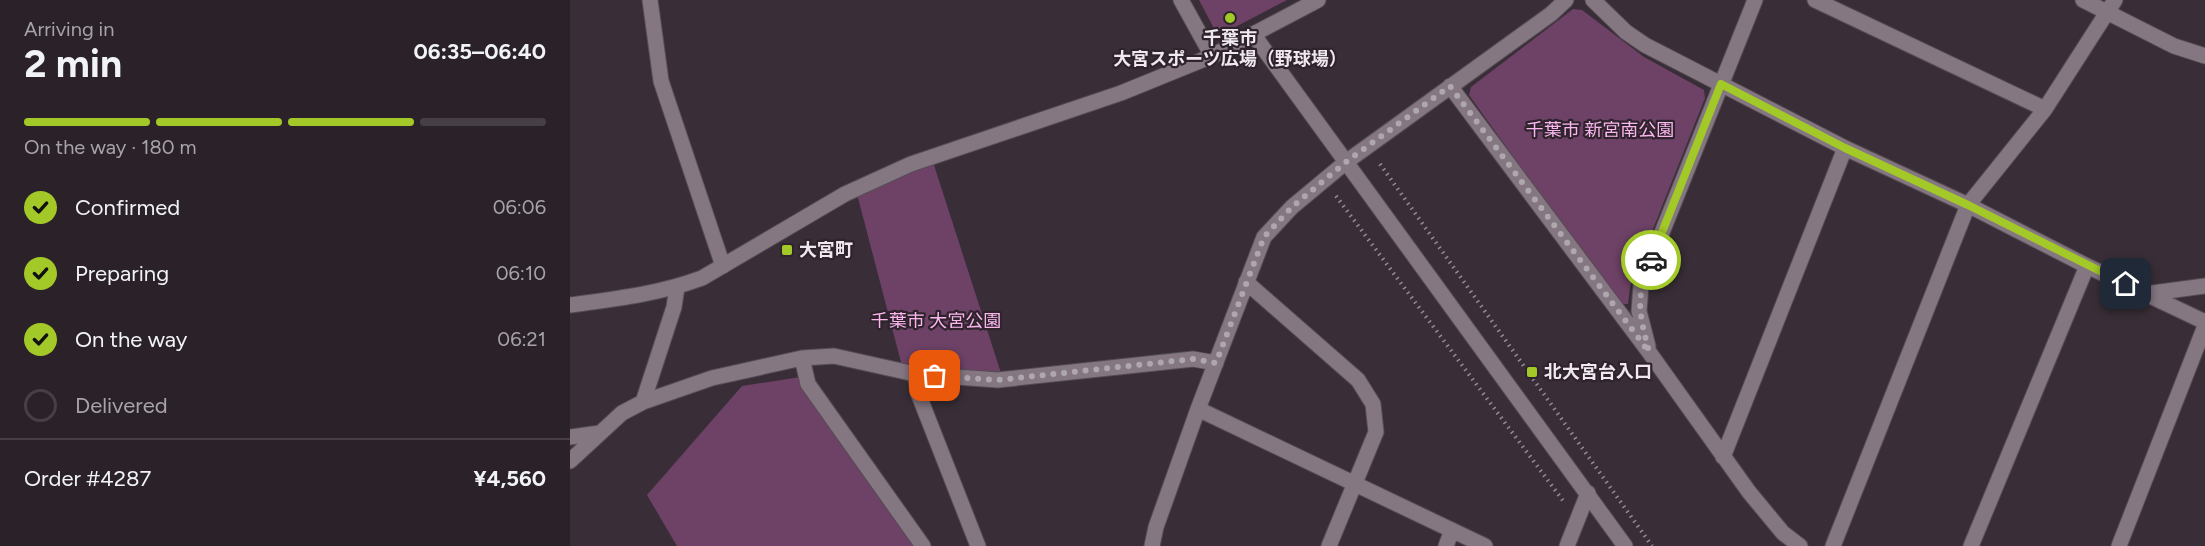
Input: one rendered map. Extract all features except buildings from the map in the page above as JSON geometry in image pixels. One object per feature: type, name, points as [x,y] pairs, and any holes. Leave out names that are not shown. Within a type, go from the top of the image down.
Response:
[{"type":"street","points":[[650,0],[661,81],[723,266]]},
{"type":"street","points":[[1181,0],[1212,56]]},
{"type":"street","points":[[570,305],[628,297],[676,287],[702,278],[845,194],[911,164],[1121,93],[1212,56],[1318,0]]},
{"type":"street","points":[[1152,546],[1156,527],[1198,409],[1264,237],[1292,207],[1346,162],[1551,14],[1566,0]]},
{"type":"street","points":[[1593,0],[1626,32],[1645,45],[1845,148],[1968,205],[2205,324],[2119,546]]},
{"type":"street","points":[[1649,352],[1639,310],[1641,285],[1755,0]]},
{"type":"street","points":[[1815,0],[2045,109]]},
{"type":"street","points":[[2083,0],[2112,6],[2174,46],[2205,56]]},
{"type":"street","points":[[1833,546],[1968,205],[2045,109],[2112,6]]},
{"type":"street","points":[[1253,34],[1625,546]]},
{"type":"street","points":[[1450,86],[1649,352],[1749,492],[1783,533],[1800,546]]},
{"type":"street","points":[[1724,457],[1845,148]]},
{"type":"street","points":[[1971,546],[2086,266]]},
{"type":"street","points":[[1246,282],[1359,380],[1373,404],[1376,432],[1329,546]]},
{"type":"street","points":[[2145,294],[2205,286]]},
{"type":"street","points":[[643,402],[674,307],[676,287]]},
{"type":"street","points":[[570,461],[622,413],[643,402],[712,378],[802,358],[834,356],[915,374],[998,380],[1193,359],[1216,363]]},
{"type":"street","points":[[802,358],[808,384],[923,546]]},
{"type":"street","points":[[915,374],[918,393],[978,546]]},
{"type":"street","points":[[1198,409],[1485,546]]},
{"type":"street","points":[[570,437],[600,433]]},
{"type":"street","points":[[1567,546],[1588,493]]},
{"type":"street","points":[[1446,546],[1452,530]]},
{"type":"path","points":[[1380,164],[1652,546]]},
{"type":"path","points":[[1335,195],[1564,502]]},
{"type":"green space","name":"千葉市 大宮スポーツ広場（野球場）","points":[[1199,0],[1287,0],[1218,36]]},
{"type":"green space","name":"千葉市 新宮南公園","points":[[1573,9],[1582,10],[1644,57],[1704,90],[1705,98],[1630,287],[1628,304],[1619,304],[1469,95],[1471,87]]},
{"type":"green space","name":"千葉市 大宮公園","points":[[933,162],[1001,373],[902,366],[857,194]]},
{"type":"green space","points":[[807,376],[920,546],[677,546],[647,495],[742,386]]},
{"type":"way so far","points":[[935,376],[998,380],[1193,359],[1216,363],[1264,237],[1292,207],[1346,162],[1450,86],[1649,352],[1639,310],[1641,285],[1651,260]]},
{"type":"place","name":"千葉市 大宮スポーツ広場（野球場）","points":[[1230,18]]},
{"type":"place","name":"大宮町","points":[[787,250]]},
{"type":"place","name":"北大宮台入口","points":[[1532,372]]},
{"type":"route","points":[[1651,260],[1721,84],[1845,148],[1968,205],[2126,284]]}]
